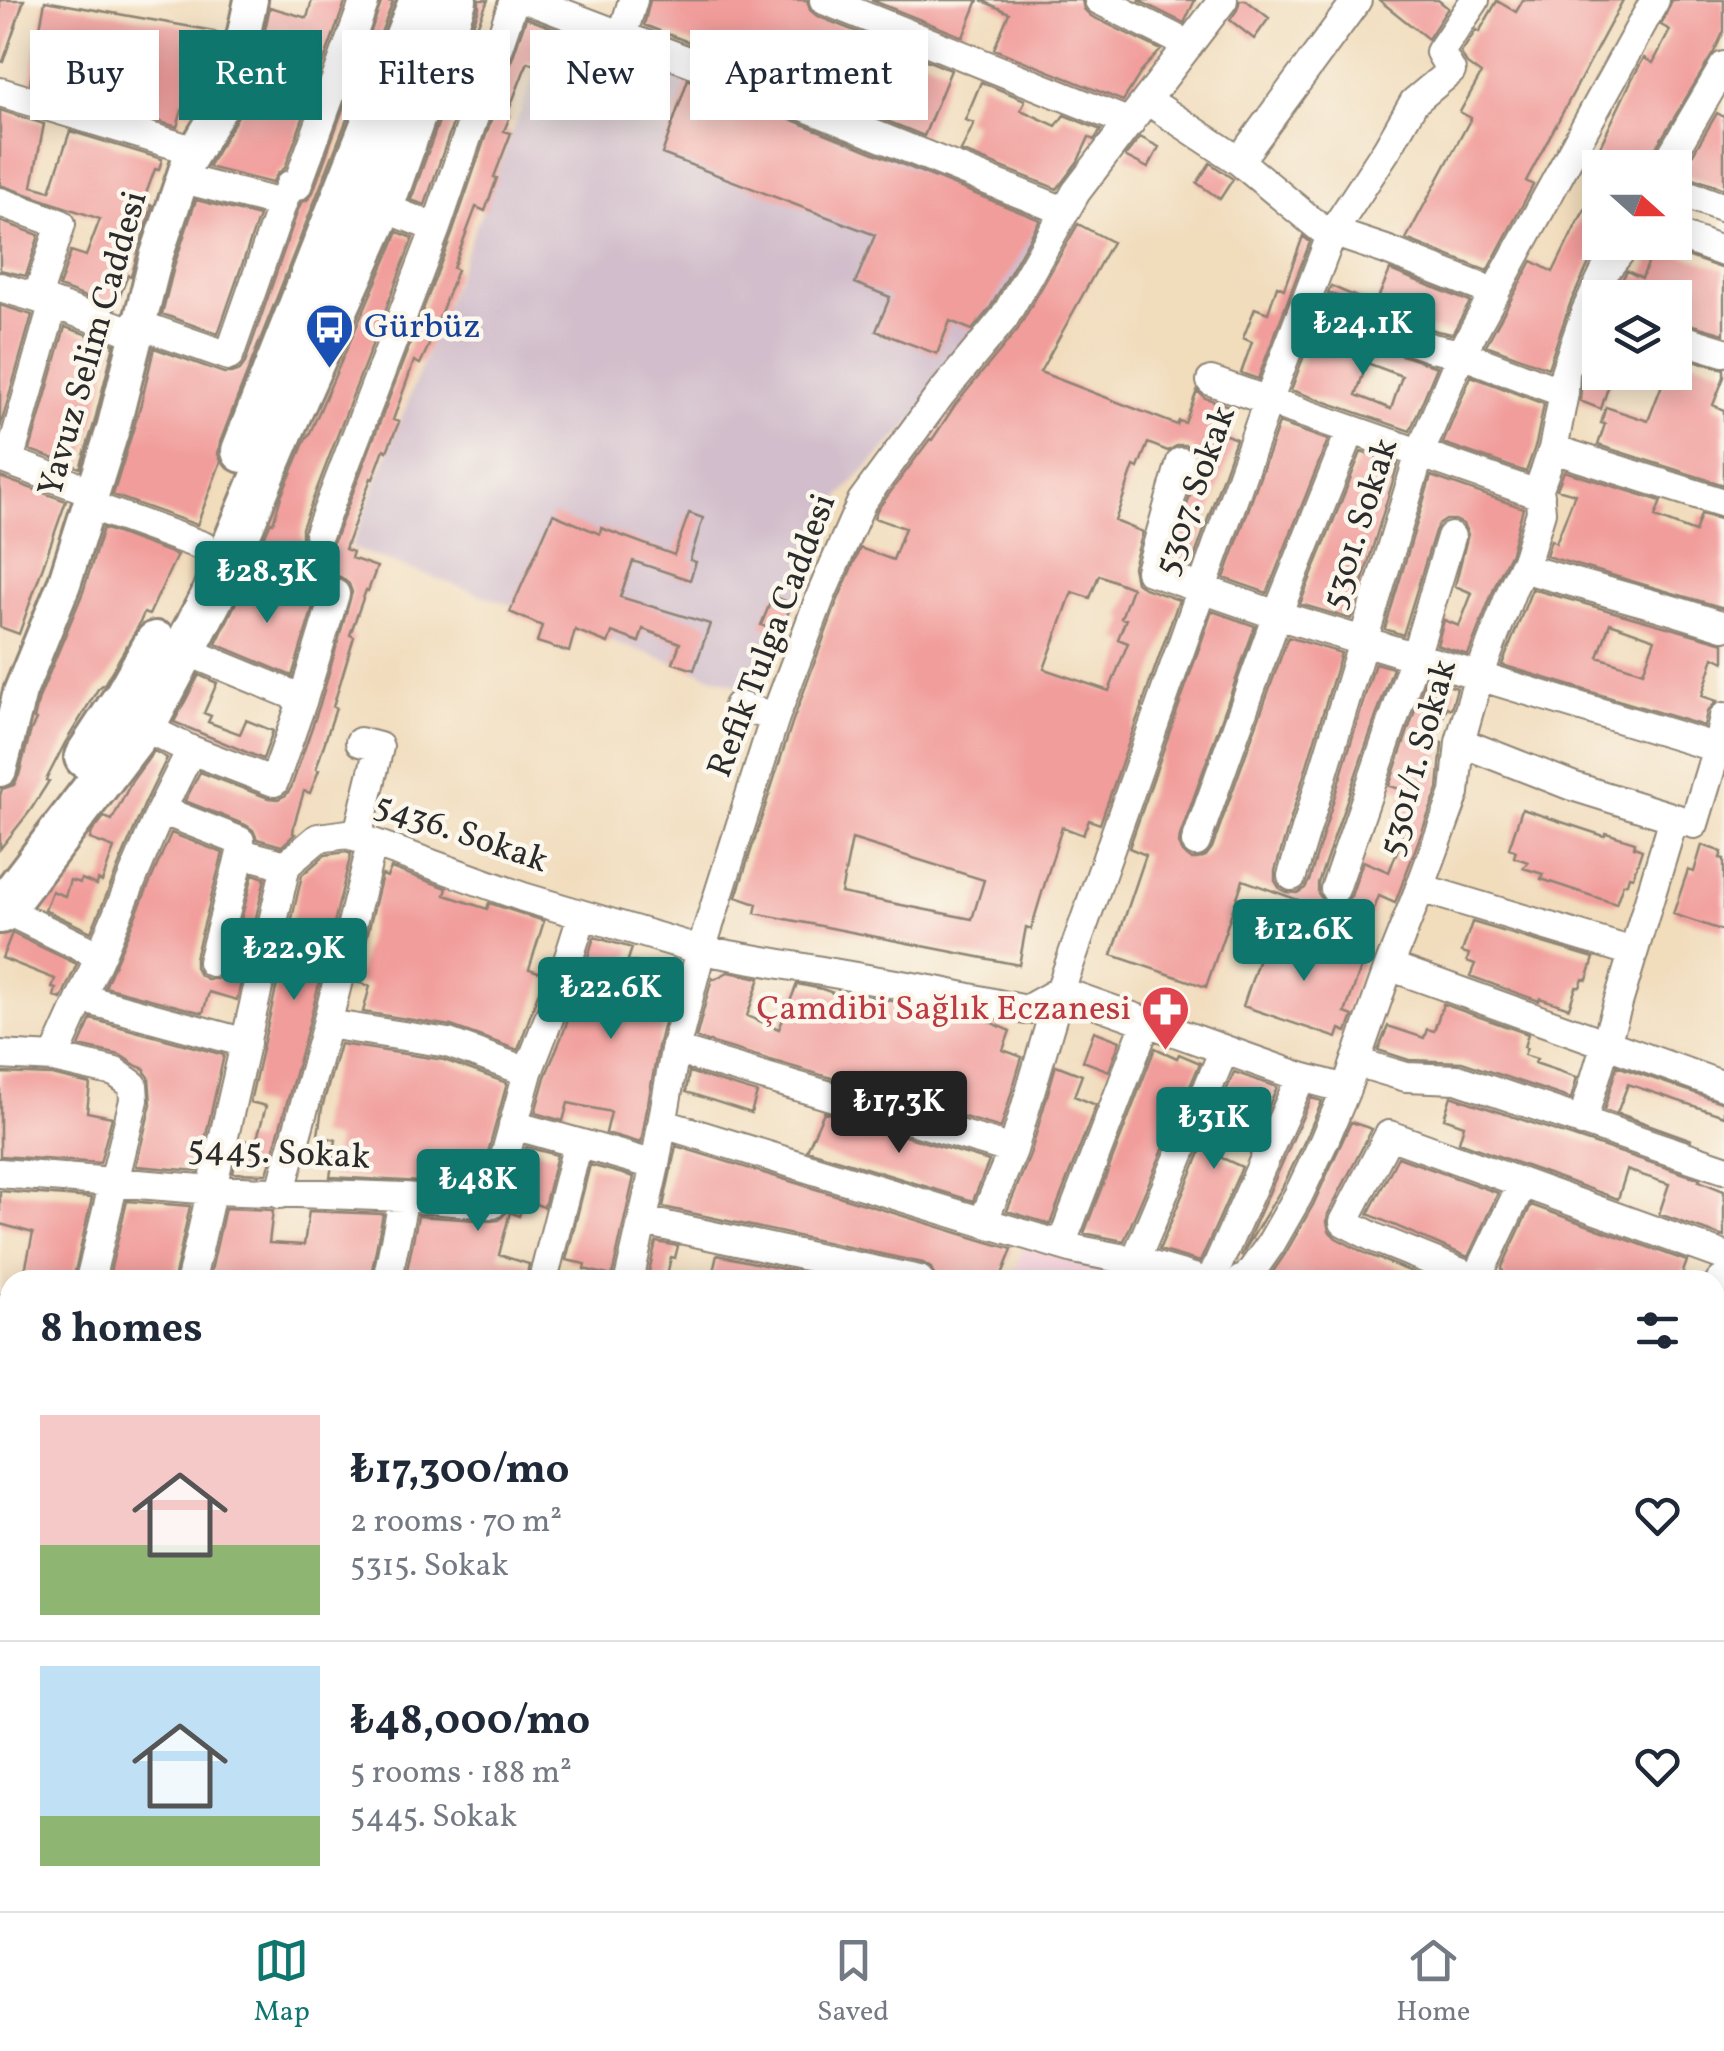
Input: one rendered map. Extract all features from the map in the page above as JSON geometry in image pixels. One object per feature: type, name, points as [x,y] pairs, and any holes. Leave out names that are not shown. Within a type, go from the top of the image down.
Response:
[{"type":"main road","points":[[362,205],[420,0]]},
{"type":"main road","points":[[1,899],[56,802],[126,696],[183,593],[218,547],[362,205],[455,0]]},
{"type":"main road","points":[[1,899],[142,726],[212,597],[218,547]]},
{"type":"street","name":"Yavuz Selim Caddesi","points":[[0,770],[8,708],[20,692],[64,584],[113,429],[156,258],[189,165],[232,90],[250,0]]},
{"type":"street","points":[[0,286],[229,356],[365,0]]},
{"type":"street","points":[[319,533],[436,228],[514,0]]},
{"type":"street","points":[[528,0],[604,30]]},
{"type":"street","points":[[624,30],[634,0]]},
{"type":"street","points":[[824,0],[1139,111],[1240,162],[1320,228],[1494,293]]},
{"type":"street","points":[[1099,0],[1189,45]]},
{"type":"street","name":"Refik Tulga Caddesi","points":[[631,1270],[656,1164],[676,1050],[701,950],[775,717],[862,501],[1004,318],[1064,211],[1223,0]]},
{"type":"street","points":[[1240,162],[1357,0]]},
{"type":"street","name":"5307. Sokak","points":[[983,1222],[1013,1150],[1060,991],[1201,590],[1332,233],[1414,102],[1451,70],[1440,52],[1475,0]]},
{"type":"street","name":"5301. Sokak","points":[[1292,876],[1420,453],[1461,354],[1654,0]]},
{"type":"street","points":[[670,54],[1064,211]]},
{"type":"street","points":[[1678,150],[1716,99],[1724,66]]},
{"type":"street","points":[[0,92],[189,165],[290,195],[362,205],[436,228]]},
{"type":"street","points":[[1692,196],[1724,208]]},
{"type":"street","points":[[0,202],[61,224],[4,459],[91,499],[335,594],[274,782],[142,726]]},
{"type":"street","points":[[1692,240],[1724,252]]},
{"type":"street","points":[[1306,304],[1564,392]]},
{"type":"street","name":"5301/1. Sokak","points":[[1253,1270],[1298,1196],[1346,1089],[1454,793],[1460,742],[1479,676],[1541,512],[1539,488],[1552,449],[1565,372],[1582,336]]},
{"type":"street","points":[[1692,343],[1724,352]]},
{"type":"street","points":[[1210,382],[1540,496]]},
{"type":"street","points":[[1196,842],[1277,614],[1351,430]]},
{"type":"street","points":[[1552,449],[1724,503]]},
{"type":"street","points":[[1181,462],[1150,571],[1277,614],[1721,749]]},
{"type":"street","points":[[1335,889],[1415,657],[1451,537]]},
{"type":"street","points":[[1522,568],[1724,626]]},
{"type":"street","points":[[184,650],[304,699]]},
{"type":"street","points":[[738,706],[775,717]]},
{"type":"street","points":[[1460,742],[1572,786],[1694,824],[1721,749],[1724,716]]},
{"type":"street","points":[[280,1194],[327,1024],[364,841],[379,747],[360,742]]},
{"type":"street","points":[[54,1058],[161,810],[192,750]]},
{"type":"street","points":[[161,810],[240,841],[212,962]]},
{"type":"street","points":[[1582,1122],[1674,818]]},
{"type":"street","name":"5436. Sokak","points":[[286,865],[318,838],[348,834],[582,916],[701,950],[1026,1010],[1060,991]]},
{"type":"street","points":[[193,1270],[286,865],[240,852]]},
{"type":"street","points":[[1420,888],[1633,952]]},
{"type":"street","points":[[1,899],[100,956]]},
{"type":"street","name":"5445. Sokak","points":[[0,1172],[213,1190],[492,1204],[528,1072],[582,916]]},
{"type":"street","points":[[1389,966],[1724,1086]]},
{"type":"street","points":[[1060,991],[1146,1024],[1346,1089]]},
{"type":"street","points":[[81,998],[246,1044]]},
{"type":"street","points":[[327,1024],[448,1043],[528,1072]]},
{"type":"street","points":[[1061,1245],[1146,1024]]},
{"type":"street","points":[[676,1050],[1013,1150]]},
{"type":"street","points":[[1135,1261],[1224,1050]]},
{"type":"street","points":[[0,1054],[54,1058],[115,1072],[132,1085],[134,1100],[92,1270]]},
{"type":"street","points":[[1356,1062],[1406,1077],[1456,1079],[1724,1169]]},
{"type":"street","points":[[1215,1270],[1301,1077]]},
{"type":"street","points":[[664,1124],[1061,1245],[1166,1270]]},
{"type":"street","points":[[513,1125],[656,1164]]},
{"type":"street","points":[[1453,1270],[1344,1222],[1390,1134],[1724,1256]]},
{"type":"street","points":[[546,1270],[578,1143]]},
{"type":"street","points":[[1482,1270],[1522,1184]]},
{"type":"street","points":[[397,1270],[404,1197]]},
{"type":"street","points":[[643,1220],[873,1270]]},
{"type":"shaded area","points":[[558,15],[597,30],[552,30]]},
{"type":"shaded area","points":[[670,58],[690,66],[690,120],[832,120],[1059,207],[967,364],[840,496],[758,693],[351,548],[530,87],[530,120],[670,120]]},
{"type":"shaded area","points":[[1023,1246],[1109,1270],[1015,1270]]},
{"type":"building","points":[[0,0],[24,0],[3,62],[0,61]]},
{"type":"building","points":[[312,0],[346,0],[322,66],[322,30],[265,30],[270,7],[307,18]]},
{"type":"building","points":[[382,0],[393,2],[382,30],[371,30]]},
{"type":"building","points":[[479,0],[488,0],[478,30],[471,30]]},
{"type":"building","points":[[650,0],[807,0],[817,16],[852,30],[690,30],[690,43],[670,35],[670,30],[644,25]]},
{"type":"building","points":[[871,0],[978,0],[963,37]]},
{"type":"building","points":[[981,0],[1082,0],[1091,16],[1161,50],[1143,69],[1123,101],[994,49],[1009,13]]},
{"type":"building","points":[[1138,0],[1195,0],[1184,23]]},
{"type":"building","points":[[1240,0],[1246,0],[1269,18],[1254,39],[1230,20]]},
{"type":"building","points":[[1379,0],[1438,0],[1448,8],[1428,39]]},
{"type":"building","points":[[1523,0],[1623,0],[1526,181],[1533,185],[1487,271],[1406,239],[1471,118],[1460,112],[1481,74],[1467,64],[1461,53],[1497,1],[1516,12]]},
{"type":"building","points":[[1672,0],[1724,0],[1724,31],[1654,150],[1598,150],[1644,58],[1653,63],[1670,30],[1661,25]]},
{"type":"building","points":[[45,1],[208,30],[179,30],[177,127],[154,120],[159,120],[159,30],[40,30]]},
{"type":"building","points":[[526,18],[558,30],[530,30],[530,63],[510,107],[510,65]]},
{"type":"building","points":[[928,61],[951,70],[924,136],[885,120],[928,120]]},
{"type":"building","points":[[688,79],[690,120],[792,120],[1040,220],[990,308],[972,330],[950,321],[937,354],[876,331],[890,297],[855,283],[875,235],[662,154]]},
{"type":"building","points":[[981,82],[1025,100],[1021,110],[1056,126],[1064,115],[1101,130],[1094,140],[1089,137],[1078,161],[1057,189],[961,151],[974,123],[965,120]]},
{"type":"building","points":[[0,110],[44,124],[32,186],[50,191],[70,131],[162,159],[143,202],[152,206],[131,276],[128,275],[115,308],[59,287],[71,251],[86,256],[100,219],[0,185]]},
{"type":"building","points":[[342,111],[342,120],[347,120],[220,442],[221,461],[197,525],[113,495],[154,348],[224,373],[240,370],[298,210],[313,192]]},
{"type":"building","points":[[1717,113],[1724,117],[1724,189],[1692,178],[1692,155]]},
{"type":"building","points":[[236,120],[302,120],[285,168],[272,183],[208,167]]},
{"type":"building","points":[[439,120],[454,120],[425,205],[411,200]]},
{"type":"building","points":[[491,120],[508,120],[504,131],[511,133],[485,211],[476,207],[429,345],[420,364],[414,361],[393,420],[399,422],[371,478],[345,549],[353,552],[351,558],[377,567],[350,635],[354,637],[316,769],[319,770],[310,793],[304,791],[295,834],[282,846],[257,839],[246,825],[185,801],[200,772],[268,798],[286,795],[320,704],[352,592],[342,578],[262,542],[398,232],[413,238],[302,528],[305,543],[314,550],[329,547],[335,539],[452,234]]},
{"type":"building","points":[[1140,137],[1159,147],[1148,168],[1125,156]]},
{"type":"building","points":[[1210,163],[1233,179],[1220,199],[1197,183]]},
{"type":"building","points":[[196,200],[259,216],[218,334],[162,314]]},
{"type":"building","points":[[1582,215],[1582,260],[1591,260],[1570,304],[1548,368],[1486,345],[1532,261],[1553,272]]},
{"type":"building","points":[[0,221],[39,235],[26,276],[0,270]]},
{"type":"building","points":[[1078,224],[1112,242],[1040,372],[1177,425],[1179,421],[1185,423],[1197,391],[1229,406],[1219,432],[1236,439],[1191,567],[1171,560],[1198,457],[1185,445],[1168,451],[1148,443],[1138,468],[1134,466],[1115,521],[1143,532],[1133,567],[1136,582],[1179,600],[1100,824],[1089,820],[1083,835],[1062,827],[1031,929],[1026,927],[1019,965],[755,913],[757,904],[736,897],[792,723],[837,602],[860,548],[893,560],[905,528],[874,518],[877,510],[1018,329]],"holes":[[[1099,575],[1132,588],[1118,639],[1128,643],[1109,691],[1044,669],[1072,592],[1090,598]],[[852,839],[984,880],[972,919],[841,893]]]},
{"type":"building","points":[[1303,236],[1310,242],[1258,379],[1241,373],[1252,342],[1243,338],[1255,308],[1268,313],[1277,286],[1284,289]]},
{"type":"building","points":[[1692,258],[1724,269],[1724,334],[1692,325],[1692,280],[1622,280],[1627,271],[1642,278],[1650,260]]},
{"type":"building","points":[[1390,270],[1470,302],[1452,334],[1328,293],[1331,286],[1375,305]]},
{"type":"building","points":[[0,305],[32,315],[0,428]]},
{"type":"building","points":[[1315,326],[1437,367],[1410,431],[1291,390]],"holes":[[[1367,363],[1402,376],[1391,409],[1356,395]]]},
{"type":"building","points":[[65,327],[114,344],[80,468],[30,450]]},
{"type":"building","points":[[1692,360],[1724,369],[1713,405],[1724,410],[1724,485],[1598,445],[1606,407],[1648,421],[1660,390],[1692,390]]},
{"type":"building","points":[[1582,375],[1582,390],[1607,390],[1601,409],[1580,401]]},
{"type":"building","points":[[1471,376],[1544,404],[1526,472],[1443,443]]},
{"type":"building","points":[[1279,423],[1328,440],[1267,593],[1224,578]]},
{"type":"building","points":[[1361,452],[1398,464],[1351,619],[1300,604]]},
{"type":"building","points":[[1564,471],[1661,501],[1655,517],[1695,532],[1701,514],[1724,520],[1724,608],[1546,556],[1551,540],[1556,543],[1575,494],[1557,489]]},
{"type":"building","points":[[1431,476],[1523,508],[1511,552],[1468,655],[1437,645],[1444,620],[1459,626],[1472,593],[1455,586],[1468,534],[1463,524],[1455,520],[1446,520],[1435,531],[1403,635],[1385,629]]},
{"type":"building","points":[[0,477],[66,501],[19,634],[0,627]]},
{"type":"building","points":[[689,513],[703,518],[690,560],[696,562],[690,580],[633,561],[620,597],[710,624],[694,670],[673,663],[680,643],[643,629],[639,642],[612,632],[608,643],[575,630],[569,652],[537,642],[542,626],[510,612],[553,514],[600,534],[601,528],[674,555]]},
{"type":"building","points":[[103,528],[177,555],[149,615],[144,613],[105,683],[65,743],[46,780],[49,781],[0,849],[0,795],[2,789],[14,785],[19,775],[39,698],[83,592]]},
{"type":"building","points":[[249,575],[314,604],[292,676],[216,644]]},
{"type":"building","points":[[1532,589],[1724,643],[1724,662],[1714,657],[1702,696],[1717,701],[1707,712],[1704,726],[1502,665]],"holes":[[[1610,623],[1655,639],[1643,672],[1598,657]]]},
{"type":"building","points":[[773,596],[792,604],[780,632],[761,625]]},
{"type":"building","points":[[1212,611],[1255,626],[1180,836],[1182,852],[1191,859],[1206,856],[1212,848],[1288,637],[1341,653],[1275,871],[1275,881],[1286,892],[1297,893],[1309,881],[1375,663],[1393,668],[1318,883],[1318,893],[1325,903],[1323,909],[1243,880],[1206,987],[1112,955],[1146,855],[1129,848]]},
{"type":"building","points":[[199,675],[217,683],[204,713],[211,716],[208,722],[240,734],[246,720],[273,731],[263,759],[174,722]]},
{"type":"building","points":[[1426,678],[1457,688],[1451,709],[1447,707],[1434,740],[1442,743],[1438,789],[1395,903],[1379,896],[1371,917],[1340,905],[1351,896],[1363,861],[1389,872],[1403,836],[1391,831],[1404,790],[1389,786]]},
{"type":"building","points":[[154,751],[167,758],[91,932],[45,910],[52,891],[65,896],[70,880],[97,885],[98,880],[102,882],[114,848],[90,839],[92,832],[104,817],[112,820],[132,781]]},
{"type":"building","points":[[1522,809],[1635,842],[1634,847],[1642,850],[1633,877],[1629,876],[1623,884],[1616,904],[1541,879],[1543,874],[1523,868],[1528,862],[1514,857],[1516,851],[1509,848]]},
{"type":"building","points":[[171,833],[223,853],[195,958],[195,967],[207,979],[225,974],[253,874],[265,878],[237,1000],[209,992],[203,1013],[105,987]]},
{"type":"building","points":[[1702,845],[1722,852],[1720,858],[1724,859],[1724,931],[1673,914],[1688,870],[1694,872]]},
{"type":"building","points":[[351,854],[267,1174],[233,1173],[241,1140],[256,1142],[266,1106],[250,1102],[302,875],[325,855]]},
{"type":"building","points":[[391,868],[447,888],[445,895],[487,909],[489,903],[544,921],[529,969],[545,974],[518,1050],[451,1026],[363,1012],[370,986],[356,982],[382,875],[387,877]]},
{"type":"building","points":[[1472,922],[1594,958],[1587,980],[1576,987],[1569,1008],[1470,976],[1475,964],[1467,961],[1469,954],[1462,952]]},
{"type":"building","points":[[1269,929],[1363,962],[1345,1013],[1353,1016],[1347,1032],[1340,1029],[1337,1038],[1243,1006]]},
{"type":"building","points":[[12,933],[77,964],[61,999],[54,996],[55,979],[2,958]]},
{"type":"building","points":[[594,937],[632,948],[628,960],[663,970],[665,963],[678,967],[658,1047],[641,1143],[606,1133],[611,1112],[568,1103],[563,1121],[535,1113],[576,995],[584,997],[595,962],[587,960]]},
{"type":"building","points":[[728,972],[760,978],[747,1016],[779,1029],[797,984],[865,1004],[868,997],[934,1008],[952,1016],[953,1012],[981,1018],[1010,1031],[1003,1050],[1022,1057],[1001,1128],[696,1038],[712,978]]},
{"type":"building","points":[[1443,1004],[1528,1034],[1524,1055],[1537,1059],[1535,1063],[1577,1077],[1571,1099],[1462,1062],[1409,1060],[1378,1050],[1388,1026],[1424,1038],[1427,1029],[1434,1031]]},
{"type":"building","points":[[91,1019],[224,1055],[198,1171],[136,1166],[151,1104],[149,1077],[145,1069],[120,1055],[79,1046]]},
{"type":"building","points":[[1094,1031],[1120,1041],[1109,1071],[1083,1061]]},
{"type":"building","points":[[340,1044],[444,1060],[507,1083],[479,1185],[330,1177],[336,1140],[318,1135]]},
{"type":"building","points":[[1155,1048],[1200,1063],[1124,1241],[1084,1233]]},
{"type":"building","points":[[1056,1065],[1082,1075],[1074,1096],[1096,1105],[1050,1224],[1007,1211],[1030,1155]]},
{"type":"building","points":[[1617,1066],[1724,1103],[1724,1116],[1628,1084],[1617,1113],[1692,1140],[1604,1110]]},
{"type":"building","points":[[689,1072],[757,1093],[751,1113],[686,1092]]},
{"type":"building","points":[[1234,1072],[1277,1087],[1264,1117],[1241,1108],[1222,1158],[1242,1167],[1200,1262],[1159,1250]]},
{"type":"building","points":[[0,1073],[52,1075],[90,1084],[87,1112],[112,1117],[100,1163],[0,1156]]},
{"type":"building","points":[[1451,1096],[1700,1179],[1724,1191],[1724,1237],[1659,1214],[1669,1184],[1627,1170],[1618,1199],[1459,1142],[1464,1125],[1444,1118]]},
{"type":"building","points":[[1311,1098],[1322,1101],[1308,1134],[1282,1188],[1241,1256]]},
{"type":"building","points":[[824,1112],[989,1161],[973,1201],[807,1150]]},
{"type":"building","points":[[1351,1122],[1372,1129],[1328,1214],[1329,1231],[1367,1254],[1407,1270],[1274,1270],[1313,1205]]},
{"type":"building","points":[[676,1146],[1012,1249],[1004,1270],[932,1270],[923,1263],[663,1207]]},
{"type":"building","points":[[526,1147],[557,1155],[544,1207],[524,1200],[519,1216],[510,1212],[499,1255],[529,1264],[528,1270],[407,1270],[418,1216],[491,1221],[499,1220],[509,1209]]},
{"type":"building","points":[[1398,1157],[1498,1193],[1468,1257],[1368,1214]]},
{"type":"building","points":[[590,1165],[634,1177],[613,1270],[588,1270],[584,1269],[585,1264],[566,1260]]},
{"type":"building","points":[[0,1191],[92,1198],[75,1270],[25,1270],[33,1233],[0,1224]]},
{"type":"building","points":[[127,1201],[190,1206],[176,1270],[110,1270]]},
{"type":"building","points":[[1531,1205],[1687,1261],[1684,1270],[1502,1267]]},
{"type":"building","points":[[225,1208],[273,1210],[269,1243],[304,1245],[309,1211],[383,1214],[372,1270],[211,1270]]},
{"type":"building","points":[[656,1242],[678,1246],[668,1270],[649,1270]]},
{"type":"building","points":[[717,1255],[788,1270],[713,1270]]},
{"type":"place","name":"Gürbüz","points":[[329,370]]},
{"type":"place","name":"Çamdibi Sağlık Eczanesi","points":[[1166,1052]]}]
